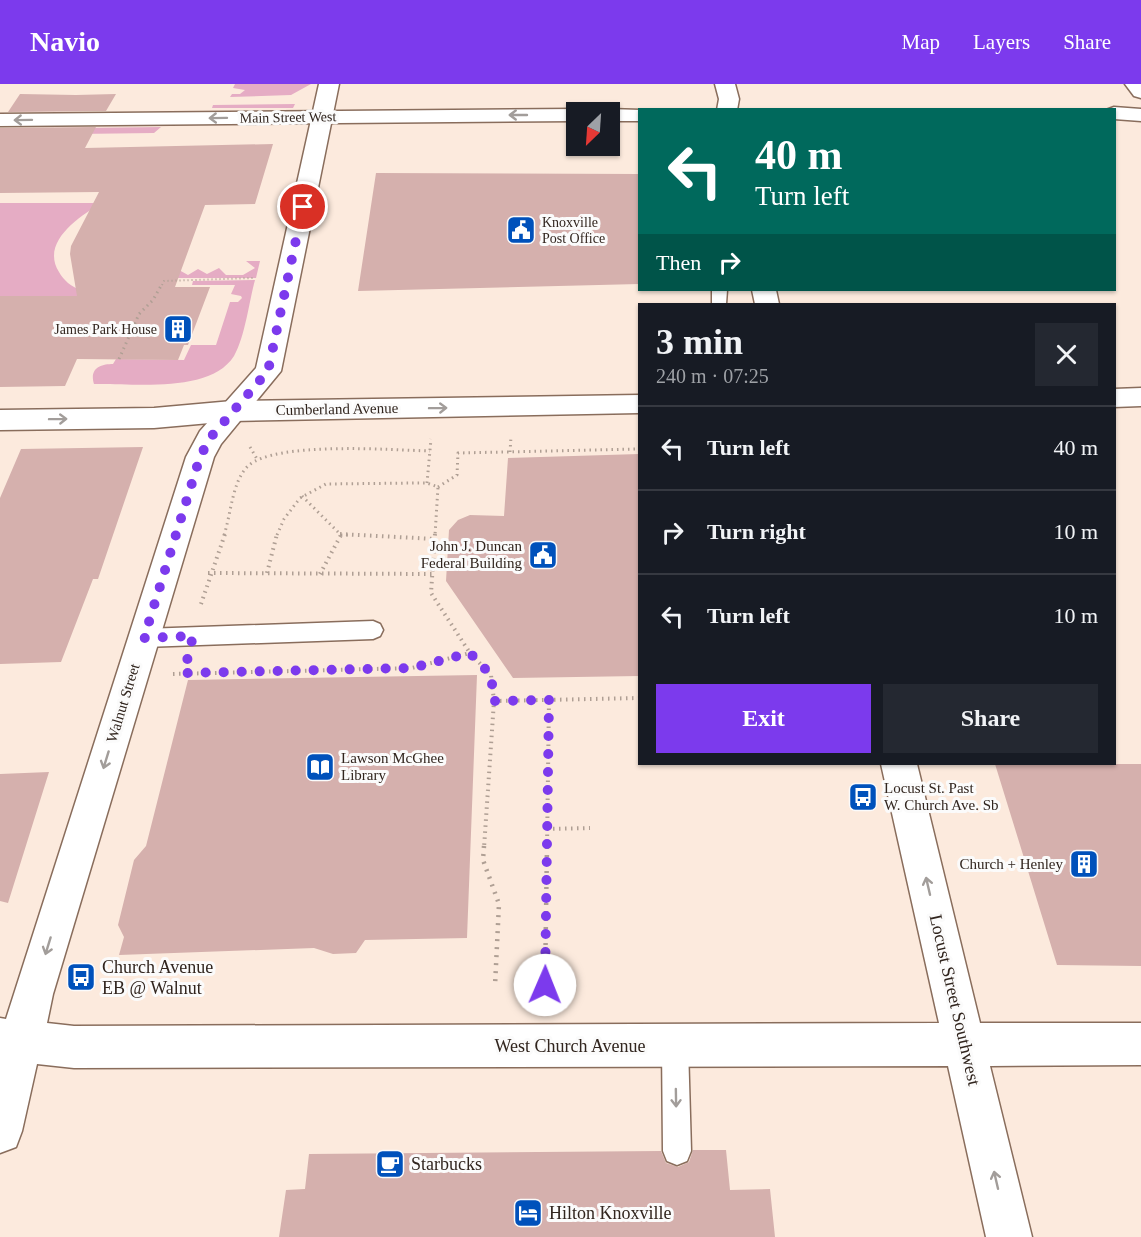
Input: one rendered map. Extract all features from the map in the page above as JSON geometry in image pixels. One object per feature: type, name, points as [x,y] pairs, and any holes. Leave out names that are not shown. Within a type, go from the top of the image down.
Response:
[{"type":"main road","name":"Walnut Street","points":[[0,1131],[10,1040],[144,638],[200,457],[210,438],[268,371],[329,84]]},
{"type":"main road","points":[[725,84],[729,99],[727,108]]},
{"type":"main road","points":[[1135,84],[1141,92]]},
{"type":"main road","points":[[1116,113],[1141,115]]},
{"type":"main road","name":"Main Street West","points":[[0,120],[566,115]]},
{"type":"main road","points":[[620,115],[638,115]]},
{"type":"main road","points":[[1116,398],[1141,397]]},
{"type":"main road","name":"Cumberland Avenue","points":[[0,420],[154,418],[232,411],[638,404]]},
{"type":"main road","name":"Locust Street Southwest","points":[[899,765],[1009,1237]]},
{"type":"main road","name":"West Church Avenue","points":[[10,1040],[74,1047],[1141,1044]]},
{"type":"lane","points":[[144,638],[373,630]]},
{"type":"lane","points":[[675,1046],[678,1150]]},
{"type":"path","points":[[119,359],[139,314],[152,302],[164,281],[260,278]]},
{"type":"path","points":[[427,483],[432,436]]},
{"type":"path","points":[[438,487],[457,475],[458,453],[638,449]]},
{"type":"path","points":[[184,673],[208,573],[229,521],[242,475],[257,459],[289,452],[430,451]]},
{"type":"path","points":[[267,573],[277,530],[289,508],[302,495],[326,484],[427,483],[438,487]]},
{"type":"path","points":[[438,487],[431,594],[470,653],[491,675],[494,701],[483,860],[498,904],[495,986]]},
{"type":"path","points":[[302,495],[341,535],[435,539]]},
{"type":"path","points":[[320,574],[341,535]]},
{"type":"path","points":[[201,573],[432,574]]},
{"type":"path","points":[[168,674],[412,668],[470,653]]},
{"type":"path","points":[[494,701],[638,698]]},
{"type":"path","points":[[545,985],[549,700]]},
{"type":"path","points":[[547,829],[590,828]]},
{"type":"shaded area","points":[[235,84],[311,84],[291,95],[230,97],[232,94],[240,94],[245,90],[233,88]]},
{"type":"shaded area","points":[[295,104],[293,108],[212,108],[213,105]]},
{"type":"shaded area","points":[[161,127],[154,133],[0,135],[0,129]]},
{"type":"shaded area","points":[[0,203],[102,203],[83,215],[65,231],[58,240],[55,250],[54,261],[59,272],[68,283],[80,290],[78,296],[0,296]]},
{"type":"shaded area","points":[[246,261],[260,261],[256,278],[170,278],[179,270],[188,275],[198,269],[207,274],[219,268],[226,275],[243,275],[255,268]]},
{"type":"shaded area","points":[[255,280],[238,348],[223,368],[207,376],[170,384],[94,384],[93,374],[97,368],[113,364],[116,359],[184,360],[191,345],[216,345],[230,302],[238,302],[242,298],[231,294],[235,285],[192,285],[193,281]]},
{"type":"building","points":[[20,94],[116,94],[106,111],[8,112]]},
{"type":"building","points":[[96,127],[85,148],[273,144],[255,204],[205,205],[175,287],[210,287],[188,345],[184,345],[178,360],[77,359],[65,386],[0,387],[0,296],[77,296],[70,254],[71,246],[99,192],[0,193],[0,128]]},
{"type":"building","name":"Knoxville Post Office","points":[[376,173],[638,174],[638,284],[358,291]]},
{"type":"building","points":[[143,447],[98,579],[93,579],[61,662],[0,664],[0,498],[21,449]]},
{"type":"building","name":"John J. Duncan Federal Building","points":[[638,454],[638,676],[513,678],[446,581],[449,530],[458,520],[470,515],[504,516],[508,458]]},
{"type":"building","name":"Lawson McGhee Library","points":[[477,675],[467,938],[365,940],[356,953],[333,954],[314,948],[119,955],[124,937],[118,925],[134,860],[146,846],[188,680]]},
{"type":"building","name":"Church + Henley","points":[[1141,764],[1141,966],[1057,965],[995,765]]},
{"type":"building","points":[[49,772],[8,903],[0,901],[0,774]]},
{"type":"building","name":"Hilton Knoxville","points":[[693,1150],[726,1150],[730,1190],[770,1189],[775,1237],[279,1237],[286,1190],[305,1189],[309,1154],[661,1151],[666,1163],[678,1167],[689,1162]]},
{"type":"place","name":"Knoxville Post Office","points":[[521,230]]},
{"type":"place","name":"James Park House","points":[[178,329]]},
{"type":"place","name":"John J. Duncan Federal Building","points":[[543,555]]},
{"type":"place","name":"Lawson McGhee Library","points":[[320,767]]},
{"type":"place","name":"Locust St. Past W. Church Ave. Sb","points":[[863,797]]},
{"type":"place","name":"Church + Henley","points":[[1084,864]]},
{"type":"place","name":"Church Avenue EB @ Walnut","points":[[81,977]]},
{"type":"place","name":"Starbucks","points":[[390,1164]]},
{"type":"place","name":"Hilton Knoxville","points":[[528,1213]]},
{"type":"route","points":[[303,207],[268,371],[210,438],[200,457],[144,638],[193,636],[184,673],[412,668],[470,653],[491,675],[494,701],[549,700],[545,985]]}]
